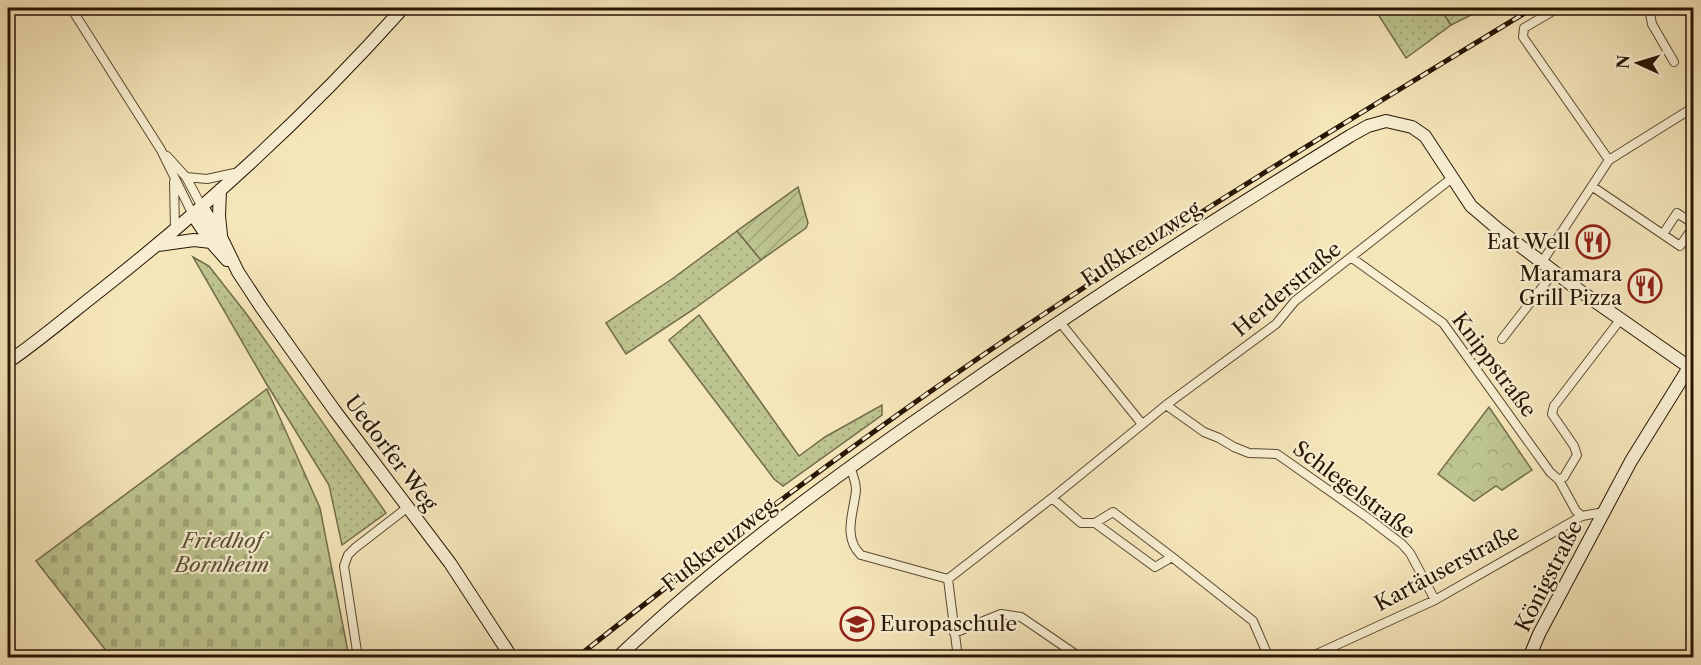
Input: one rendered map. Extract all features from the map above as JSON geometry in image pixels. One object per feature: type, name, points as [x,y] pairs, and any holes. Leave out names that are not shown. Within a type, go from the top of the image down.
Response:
[{"type":"street","name":"Uedorfer Weg","points":[[71,8],[160,150],[174,178],[305,371],[475,599],[512,657]]},
{"type":"street","points":[[8,362],[198,211],[332,83],[403,8]]},
{"type":"street","points":[[1558,8],[1524,28],[1523,37],[1609,160]]},
{"type":"street","points":[[1648,8],[1652,24],[1674,62]]},
{"type":"street","points":[[1542,262],[1609,160],[1694,107]]},
{"type":"street","name":"Fußkreuzweg","points":[[617,657],[658,618],[850,467],[1059,321],[1233,208],[1368,126],[1386,121],[1412,127],[1425,136],[1471,206],[1498,229],[1620,320],[1692,366]]},
{"type":"street","name":"Uedorfer Weg","points":[[160,150],[186,177],[198,211]]},
{"type":"street","points":[[186,177],[207,179],[239,172]]},
{"type":"street","points":[[174,178],[175,229]]},
{"type":"street","name":"Herderstraße","points":[[948,579],[1166,405],[1276,324],[1296,302],[1452,178]]},
{"type":"street","points":[[1593,187],[1680,246],[1694,225],[1677,213],[1663,234]]},
{"type":"street","points":[[158,245],[194,240],[217,241],[220,190]]},
{"type":"street","name":"Knippstraße","points":[[1352,258],[1443,322],[1550,472],[1559,480],[1576,511],[1582,516]]},
{"type":"street","points":[[1502,339],[1554,272]]},
{"type":"street","points":[[1559,480],[1564,477],[1577,454],[1552,414],[1554,406],[1620,320]]},
{"type":"street","points":[[1059,321],[1142,424]]},
{"type":"street","name":"Königstraße","points":[[1529,657],[1631,461],[1692,366]]},
{"type":"street","name":"Schlegelstraße","points":[[1166,405],[1204,432],[1234,447],[1250,453],[1276,454],[1368,518],[1410,553],[1435,600]]},
{"type":"street","points":[[850,467],[855,478],[856,489],[850,527],[851,540],[856,550],[861,555],[948,579],[958,657]]},
{"type":"street","points":[[1052,498],[1081,523],[1095,523],[1113,512],[1253,621],[1269,657]]},
{"type":"street","points":[[358,657],[344,566],[348,555],[355,548],[408,507]]},
{"type":"street","name":"Kartäuserstraße","points":[[1308,657],[1435,600],[1582,516],[1604,512]]},
{"type":"street","points":[[1095,523],[1155,567],[1172,557]]},
{"type":"street","points":[[954,633],[1001,614],[1021,617],[1082,657]]},
{"type":"green space","points":[[1374,8],[1440,8],[1451,25],[1406,58]]},
{"type":"green space","points":[[1440,8],[1485,8],[1451,25]]},
{"type":"green space","points":[[798,187],[808,223],[806,228],[761,260],[737,231]]},
{"type":"green space","points":[[737,231],[761,260],[694,309],[626,354],[606,323],[672,279]]},
{"type":"green space","points":[[193,257],[209,266],[248,316],[386,513],[342,545],[329,485],[266,383]]},
{"type":"green space","points":[[699,315],[799,456],[825,437],[882,405],[882,415],[783,486],[774,479],[669,340]]},
{"type":"green space","name":"Friedhof Bornheim","points":[[267,389],[320,508],[349,657],[111,657],[36,561]]},
{"type":"green space","points":[[1489,407],[1532,470],[1502,490],[1496,486],[1474,501],[1438,474]]},
{"type":"railway","points":[[576,658],[809,479],[989,351],[1230,194],[1533,8]]},
{"type":"place","name":"Eat Well","points":[[1593,242]]},
{"type":"place","name":"Maramara Grill Pizza","points":[[1645,286]]},
{"type":"place","name":"Europaschule","points":[[857,624]]}]
